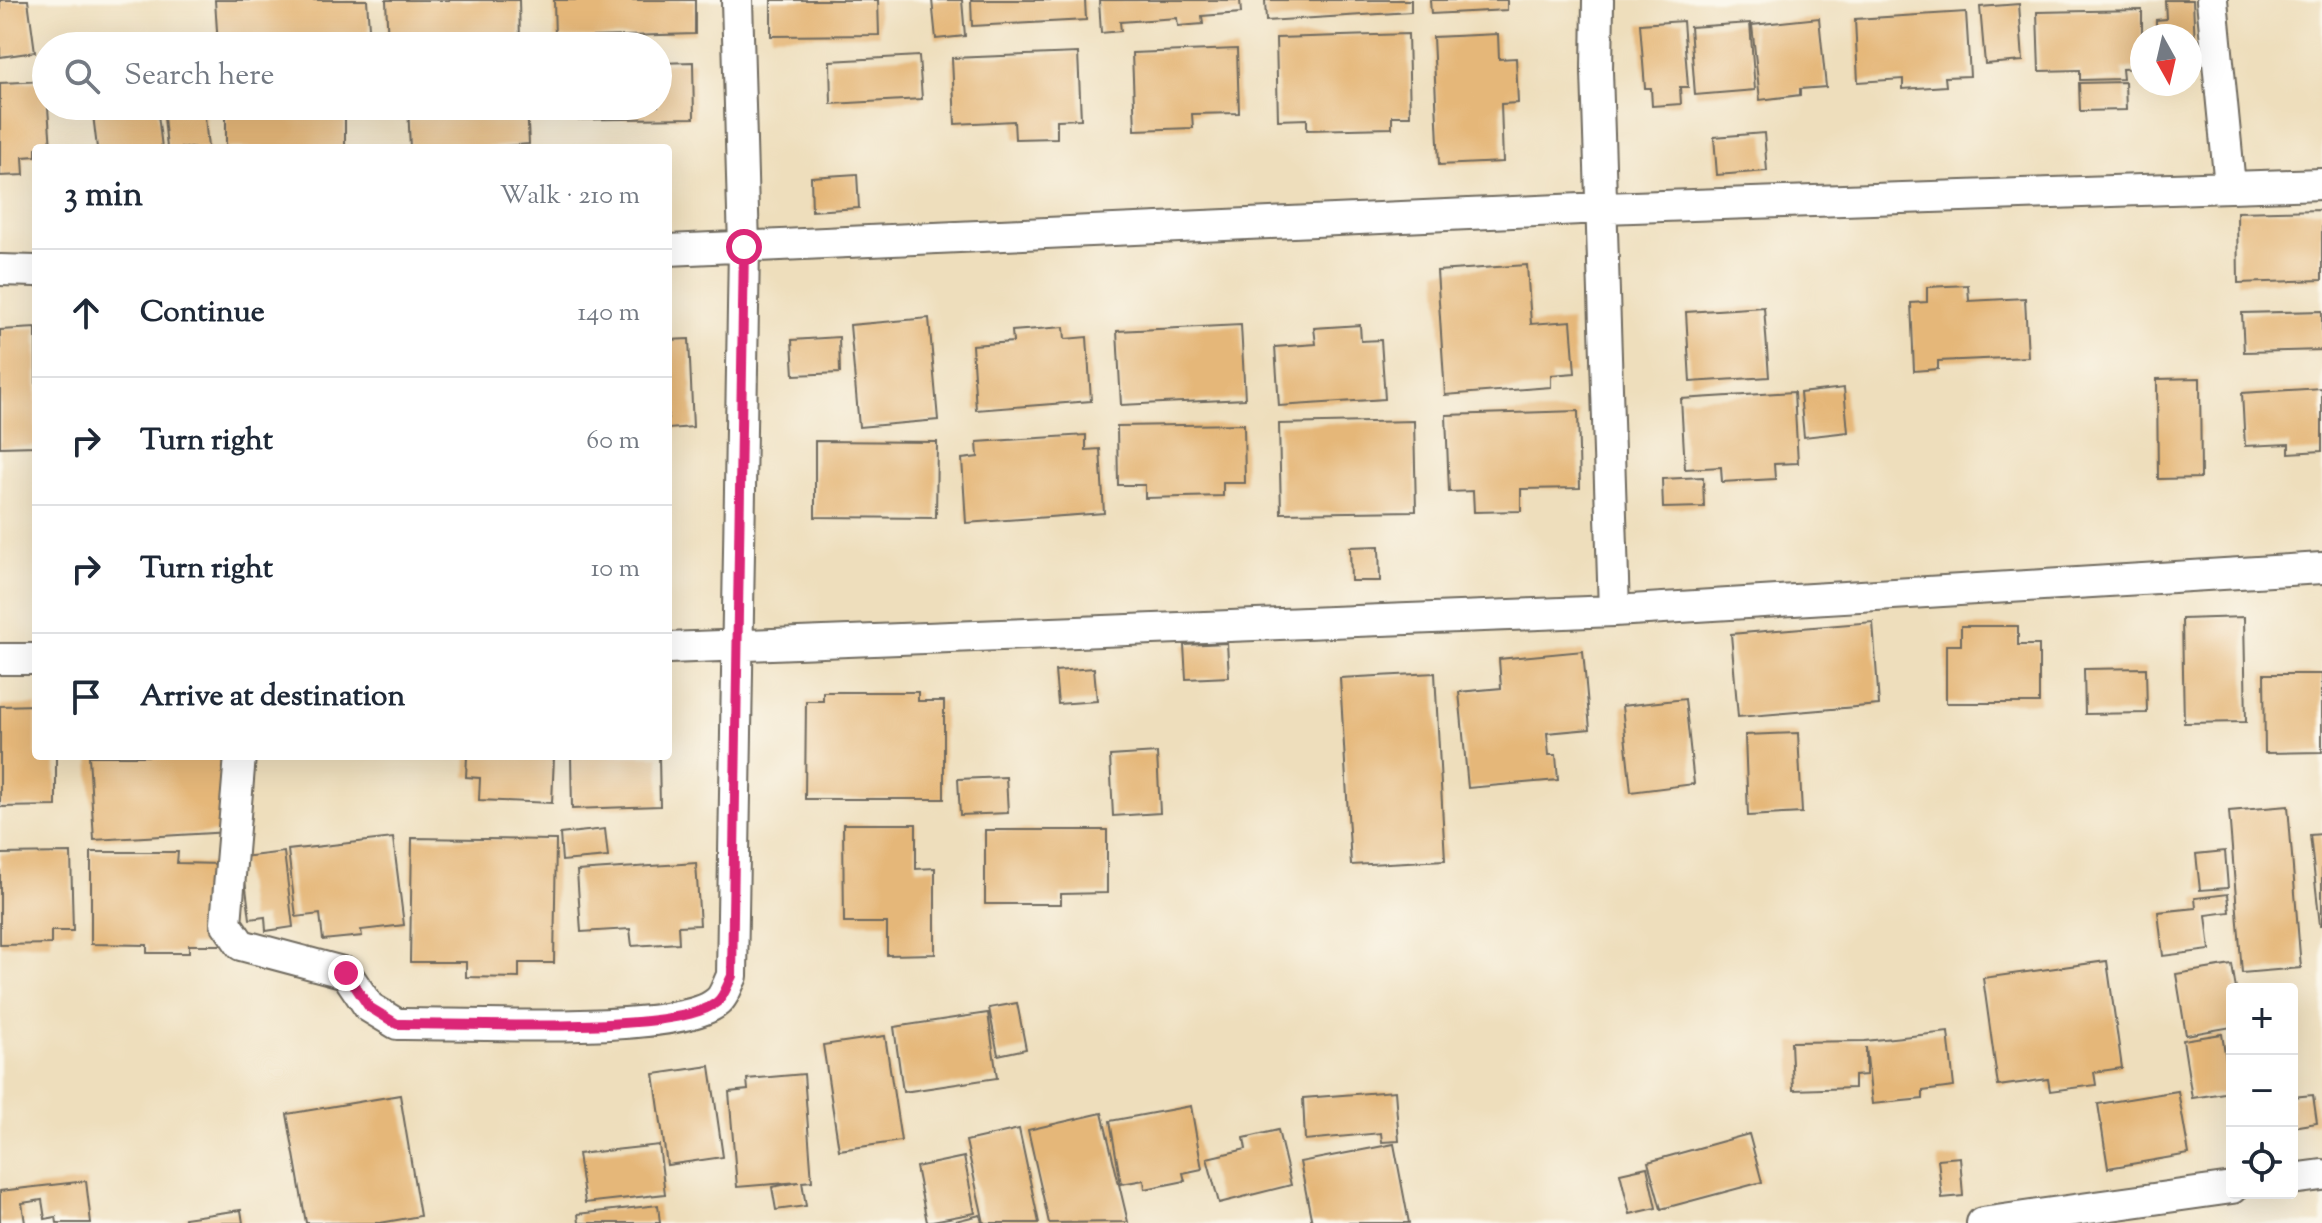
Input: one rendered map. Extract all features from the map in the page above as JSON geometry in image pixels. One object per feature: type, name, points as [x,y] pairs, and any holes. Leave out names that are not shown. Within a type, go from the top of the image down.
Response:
[{"type":"street","points":[[240,760],[226,923],[241,945],[346,973],[369,1007],[397,1024],[622,1025],[686,1016],[718,1002],[732,976],[744,247],[737,0]]},
{"type":"street","points":[[1598,0],[1597,71],[1614,611]]},
{"type":"street","points":[[2212,0],[2230,186]]},
{"type":"street","points":[[672,250],[1603,208],[2322,184]]},
{"type":"street","points":[[0,270],[32,271]]},
{"type":"street","points":[[672,648],[1614,611],[2322,568]]},
{"type":"street","points":[[0,659],[32,659]]},
{"type":"street","points":[[2298,1178],[2322,1175]]},
{"type":"street","points":[[1982,1223],[2226,1189]]},
{"type":"building","points":[[0,0],[28,0],[32,52],[0,57]]},
{"type":"building","points":[[215,0],[367,0],[369,32],[217,32]]},
{"type":"building","points":[[386,0],[519,0],[520,32],[387,32]]},
{"type":"building","points":[[554,0],[695,0],[695,34],[555,32]]},
{"type":"building","points":[[771,0],[878,0],[879,35],[771,36]]},
{"type":"building","points":[[932,0],[962,0],[965,36],[936,39]]},
{"type":"building","points":[[971,0],[1085,0],[1086,20],[972,26]]},
{"type":"building","points":[[1099,0],[1240,0],[1241,13],[1202,16],[1203,24],[1178,26],[1177,18],[1120,22],[1121,31],[1101,33]]},
{"type":"building","points":[[1265,0],[1411,0],[1411,12],[1266,21]]},
{"type":"building","points":[[1430,0],[1507,0],[1507,10],[1431,14]]},
{"type":"building","points":[[2165,0],[2193,0],[2194,24],[2156,24],[2156,20],[2166,19]]},
{"type":"building","points":[[2019,4],[2023,61],[1985,64],[1980,7]]},
{"type":"building","points":[[2142,10],[2142,24],[2130,24],[2130,69],[2122,69],[2123,79],[2080,80],[2080,70],[2039,71],[2037,12]]},
{"type":"building","points":[[1966,12],[1970,76],[1945,77],[1946,86],[1903,89],[1903,79],[1858,82],[1855,19]]},
{"type":"building","points":[[1819,18],[1826,87],[1800,89],[1800,95],[1760,100],[1752,25]]},
{"type":"building","points":[[1683,21],[1688,87],[1680,87],[1681,104],[1652,106],[1651,88],[1645,88],[1640,24]]},
{"type":"building","points":[[1750,23],[1755,90],[1695,95],[1690,27]]},
{"type":"building","points":[[1408,34],[1410,116],[1392,116],[1392,128],[1307,130],[1307,119],[1278,120],[1276,38]]},
{"type":"building","points":[[1498,34],[1499,59],[1516,58],[1518,103],[1501,104],[1503,162],[1439,165],[1433,37]]},
{"type":"building","points":[[1237,49],[1239,113],[1192,114],[1193,128],[1135,130],[1132,53]]},
{"type":"building","points":[[1078,53],[1081,119],[1057,120],[1057,138],[1015,139],[1014,121],[955,124],[952,58]]},
{"type":"building","points":[[919,56],[922,99],[831,104],[830,61]]},
{"type":"building","points":[[693,62],[694,118],[672,118],[672,63]]},
{"type":"building","points":[[32,82],[32,120],[49,120],[51,144],[32,144],[32,156],[23,157],[24,175],[0,176],[0,83]]},
{"type":"building","points":[[2125,82],[2126,110],[2080,111],[2079,83]]},
{"type":"building","points":[[94,120],[159,120],[162,144],[97,144]]},
{"type":"building","points":[[164,120],[205,120],[208,144],[167,144]]},
{"type":"building","points":[[226,120],[345,120],[345,144],[226,144]]},
{"type":"building","points":[[409,120],[528,120],[529,144],[410,144]]},
{"type":"building","points":[[1764,133],[1767,171],[1717,175],[1714,137]]},
{"type":"building","points":[[857,174],[859,208],[812,211],[811,177]]},
{"type":"building","points":[[2322,210],[2322,280],[2238,283],[2237,212]]},
{"type":"building","points":[[1527,265],[1531,324],[1571,321],[1575,373],[1551,375],[1551,387],[1445,395],[1437,271]]},
{"type":"building","points":[[1968,285],[1969,301],[2025,298],[2028,357],[1938,361],[1938,369],[1914,371],[1911,303],[1927,302],[1927,287]]},
{"type":"building","points":[[1764,307],[1769,377],[1690,382],[1686,312]]},
{"type":"building","points":[[2322,311],[2322,350],[2244,352],[2242,313]]},
{"type":"building","points":[[929,318],[938,420],[859,427],[850,325]]},
{"type":"building","points":[[1241,325],[1245,399],[1121,405],[1117,331]]},
{"type":"building","points":[[1360,325],[1361,341],[1381,340],[1385,399],[1279,406],[1275,347],[1316,344],[1314,328]]},
{"type":"building","points":[[1064,327],[1065,339],[1087,337],[1091,401],[976,410],[972,345],[1013,342],[1012,331]]},
{"type":"building","points":[[32,328],[32,446],[0,447],[0,330]]},
{"type":"building","points":[[839,337],[840,373],[794,375],[792,340]]},
{"type":"building","points":[[689,339],[693,427],[672,429],[672,340]]},
{"type":"building","points":[[2200,378],[2201,478],[2158,479],[2157,379]]},
{"type":"building","points":[[1844,388],[1848,432],[1804,437],[1800,393]]},
{"type":"building","points":[[2322,388],[2322,451],[2289,453],[2289,444],[2245,446],[2242,393]]},
{"type":"building","points":[[1794,392],[1798,463],[1774,464],[1775,479],[1722,482],[1721,467],[1685,469],[1681,399]]},
{"type":"building","points":[[1578,411],[1580,488],[1521,489],[1521,511],[1474,512],[1473,491],[1449,492],[1446,415]]},
{"type":"building","points":[[1414,421],[1416,511],[1281,513],[1279,424]]},
{"type":"building","points":[[1244,424],[1245,483],[1223,483],[1223,496],[1145,498],[1145,485],[1118,485],[1117,426]]},
{"type":"building","points":[[1086,435],[1086,450],[1100,449],[1104,513],[966,523],[962,459],[978,457],[977,442]]},
{"type":"building","points":[[815,441],[937,442],[936,518],[815,517]]},
{"type":"building","points":[[1703,477],[1704,507],[1663,508],[1662,479]]},
{"type":"building","points":[[1379,546],[1380,581],[1351,581],[1350,547]]},
{"type":"building","points":[[2244,617],[2246,722],[2184,723],[2182,619]]},
{"type":"building","points":[[1873,622],[1879,705],[1738,717],[1731,634]]},
{"type":"building","points":[[1961,626],[2018,626],[2018,645],[2039,645],[2039,703],[1946,703],[1946,645],[1961,645]]},
{"type":"building","points":[[1227,643],[1229,677],[1186,679],[1184,645]]},
{"type":"building","points":[[1583,651],[1590,729],[1547,733],[1549,755],[1556,755],[1558,780],[1468,788],[1459,692],[1501,688],[1499,659]]},
{"type":"building","points":[[1094,668],[1097,701],[1058,704],[1055,671]]},
{"type":"building","points":[[2146,668],[2147,713],[2085,714],[2084,669]]},
{"type":"building","points":[[1435,673],[1445,860],[1351,865],[1340,678]]},
{"type":"building","points":[[2264,674],[2322,674],[2322,752],[2265,753]]},
{"type":"building","points":[[823,692],[918,692],[918,701],[944,701],[944,799],[805,799],[806,701],[823,701]]},
{"type":"building","points":[[1685,699],[1694,784],[1631,792],[1622,706]]},
{"type":"building","points":[[32,705],[32,760],[56,760],[56,806],[0,807],[0,706]]},
{"type":"building","points":[[1798,733],[1802,813],[1748,816],[1745,735]]},
{"type":"building","points":[[1157,753],[1160,813],[1113,816],[1110,756]]},
{"type":"building","points":[[89,760],[224,760],[229,832],[94,840]]},
{"type":"building","points":[[467,760],[554,760],[552,803],[479,800],[480,778],[466,777]]},
{"type":"building","points":[[571,760],[659,760],[660,806],[572,809]]},
{"type":"building","points":[[1006,777],[1008,813],[960,815],[958,779]]},
{"type":"building","points":[[2288,806],[2301,968],[2242,973],[2229,811]]},
{"type":"building","points":[[843,824],[916,824],[916,869],[935,868],[935,954],[887,955],[887,923],[844,923]]},
{"type":"building","points":[[605,829],[608,857],[562,861],[560,834]]},
{"type":"building","points":[[985,830],[1107,830],[1107,893],[1061,894],[1061,904],[985,904]]},
{"type":"building","points":[[2322,834],[2322,925],[2320,925],[2310,835]]},
{"type":"building","points":[[393,838],[404,925],[361,930],[362,936],[323,940],[320,914],[296,917],[288,850]]},
{"type":"building","points":[[412,838],[556,840],[554,963],[519,963],[519,978],[466,977],[466,962],[410,962]]},
{"type":"building","points":[[2225,851],[2228,888],[2200,890],[2196,854]]},
{"type":"building","points":[[91,852],[178,852],[177,863],[221,864],[221,945],[189,945],[189,953],[147,953],[147,945],[91,944]]},
{"type":"building","points":[[284,852],[293,927],[266,931],[265,917],[250,919],[242,857]]},
{"type":"building","points":[[71,853],[73,931],[51,931],[51,944],[0,945],[0,854]]},
{"type":"building","points":[[696,863],[700,925],[678,926],[679,943],[632,946],[630,929],[581,932],[577,871]]},
{"type":"building","points":[[2228,894],[2230,912],[2206,915],[2210,950],[2163,956],[2158,912],[2196,908],[2195,898]]},
{"type":"building","points":[[2107,961],[2122,1068],[2094,1072],[2096,1085],[2050,1091],[2048,1079],[1998,1086],[1983,978]]},
{"type":"building","points":[[2232,965],[2235,983],[2226,983],[2226,1028],[2186,1035],[2176,974]]},
{"type":"building","points":[[1017,1003],[1026,1049],[998,1055],[989,1008]]},
{"type":"building","points":[[988,1013],[997,1078],[903,1092],[894,1027]]},
{"type":"building","points":[[1948,1032],[1954,1087],[1923,1091],[1923,1099],[1872,1104],[1866,1047],[1866,1075],[1854,1076],[1854,1088],[1793,1090],[1791,1042],[1865,1041]]},
{"type":"building","points":[[2222,1034],[2226,1093],[2192,1098],[2183,1040]]},
{"type":"building","points":[[885,1036],[901,1141],[839,1150],[823,1045]]},
{"type":"building","points":[[710,1066],[723,1157],[667,1165],[654,1074]]},
{"type":"building","points":[[804,1074],[812,1181],[802,1182],[806,1206],[776,1210],[772,1187],[799,1182],[737,1187],[729,1092],[748,1090],[747,1079]]},
{"type":"building","points":[[1395,1091],[1399,1141],[1382,1142],[1381,1133],[1305,1140],[1303,1098]]},
{"type":"building","points":[[2178,1091],[2189,1154],[2108,1168],[2098,1104]]},
{"type":"building","points":[[400,1095],[420,1216],[380,1223],[306,1223],[287,1114]]},
{"type":"building","points":[[2313,1095],[2317,1123],[2298,1126],[2298,1096]]},
{"type":"building","points":[[1191,1106],[1202,1169],[1183,1173],[1185,1181],[1145,1189],[1144,1180],[1121,1184],[1110,1121]]},
{"type":"building","points":[[1102,1113],[1128,1222],[1049,1223],[1028,1130]]},
{"type":"building","points":[[1019,1129],[1039,1223],[984,1223],[966,1141]]},
{"type":"building","points":[[1278,1130],[1291,1185],[1219,1203],[1207,1158],[1246,1149],[1244,1138]]},
{"type":"building","points":[[1749,1134],[1762,1182],[1661,1209],[1648,1162]]},
{"type":"building","points":[[1394,1144],[1409,1223],[1312,1223],[1300,1162]]},
{"type":"building","points":[[659,1145],[665,1194],[585,1203],[578,1154]]},
{"type":"building","points":[[964,1157],[975,1213],[927,1222],[916,1167]]},
{"type":"building","points":[[1960,1157],[1963,1196],[1942,1198],[1938,1159]]},
{"type":"building","points":[[1647,1167],[1656,1208],[1630,1214],[1620,1173]]},
{"type":"building","points":[[86,1181],[91,1223],[57,1223],[56,1217],[45,1219],[42,1200],[22,1203],[25,1223],[0,1223],[0,1191]]},
{"type":"building","points":[[658,1205],[660,1223],[579,1223],[578,1214]]},
{"type":"building","points":[[241,1210],[243,1223],[185,1223],[184,1218]]},
{"type":"building","points":[[980,1215],[982,1223],[951,1223],[951,1222]]},
{"type":"route","points":[[346,973],[369,1007],[397,1024],[622,1025],[686,1016],[718,1002],[732,976],[744,247]]}]
